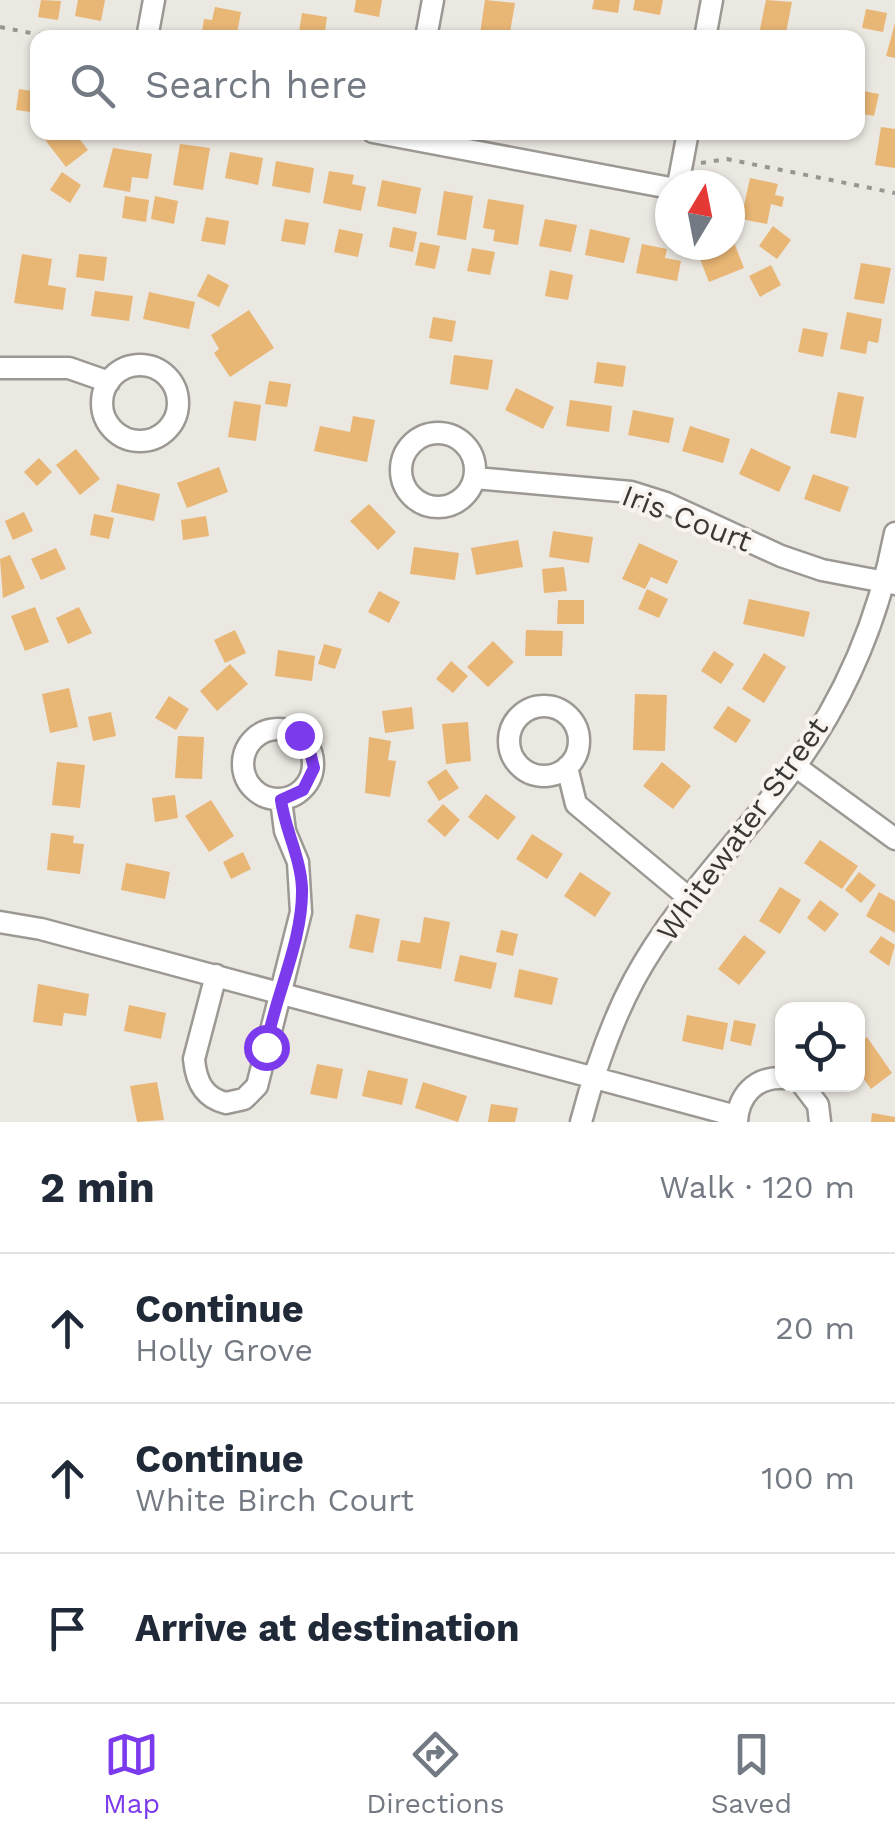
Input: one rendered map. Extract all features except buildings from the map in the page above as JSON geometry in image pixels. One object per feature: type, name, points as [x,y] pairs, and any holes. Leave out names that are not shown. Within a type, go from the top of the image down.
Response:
[{"type":"street","points":[[149,30],[154,0]]},
{"type":"street","points":[[427,30],[433,0]]},
{"type":"street","points":[[706,30],[712,0]]},
{"type":"street","points":[[428,140],[655,185]]},
{"type":"street","points":[[681,170],[687,140]]},
{"type":"street","points":[[0,368],[69,368],[109,382]]},
{"type":"street","name":"Iris Court","points":[[475,478],[631,492],[666,503],[780,556],[890,583]]},
{"type":"street","name":"Whitewater Street","points":[[581,1122],[592,1078],[635,978],[689,898],[795,766],[849,675],[890,583],[895,533]]},
{"type":"street","points":[[795,766],[895,839]]},
{"type":"street","points":[[567,768],[576,804],[689,898]]},
{"type":"street","points":[[216,976],[194,1060],[199,1083],[214,1100],[236,1102],[257,1086],[301,912],[302,886],[281,800]]},
{"type":"street","points":[[0,922],[278,992],[736,1119],[748,1091],[759,1082],[775,1079]]},
{"type":"street","points":[[808,1092],[818,1106],[820,1122]]},
{"type":"path","points":[[0,27],[30,33]]},
{"type":"path","points":[[697,170],[727,159],[895,193]]},
{"type":"route","points":[[266,1047],[301,912],[298,862],[285,831],[281,800],[303,790],[314,768],[308,744],[299,735]]}]
